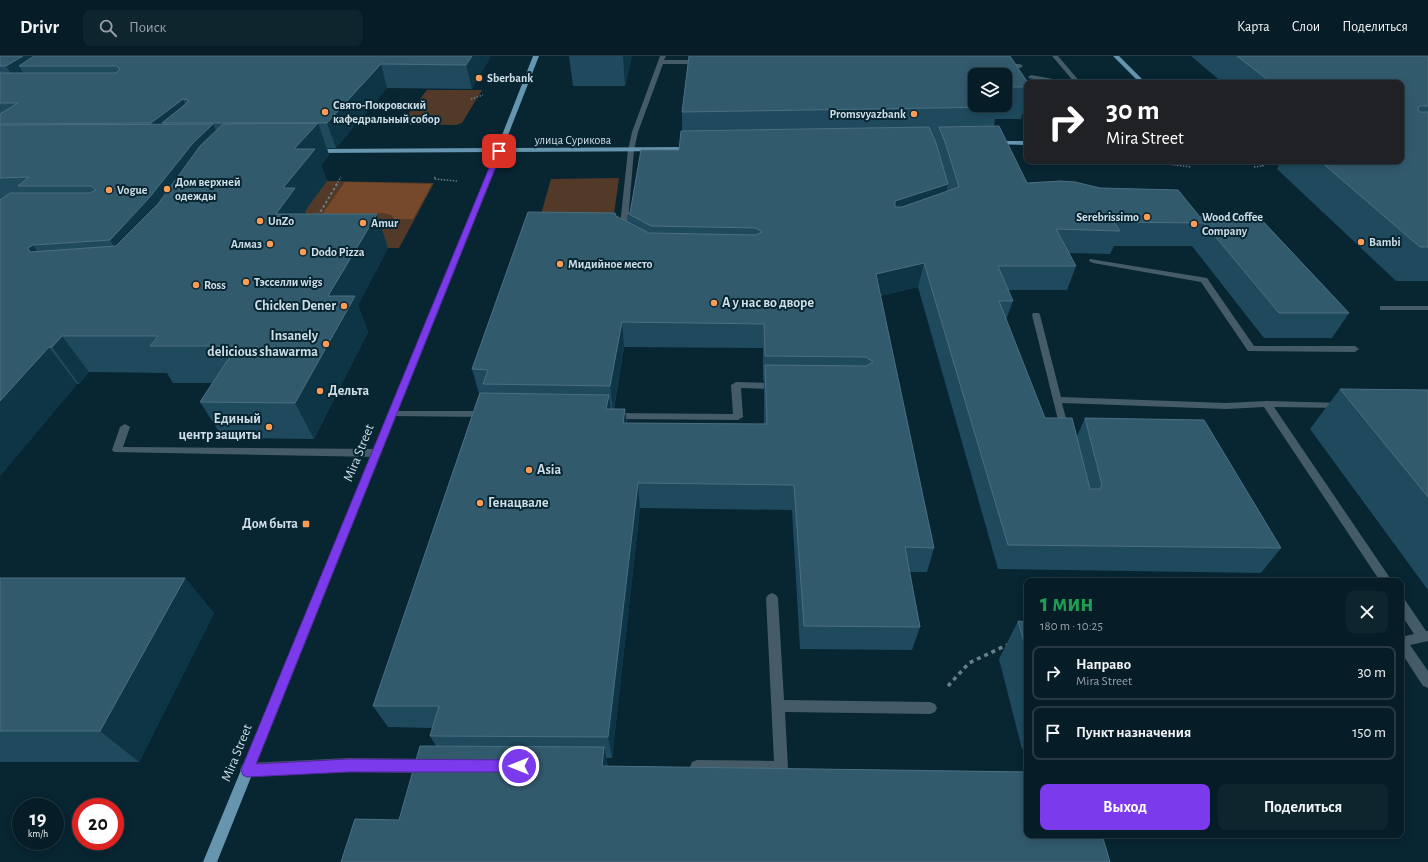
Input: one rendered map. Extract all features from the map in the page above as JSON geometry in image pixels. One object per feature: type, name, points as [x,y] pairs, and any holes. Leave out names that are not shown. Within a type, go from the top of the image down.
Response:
[{"type":"main road","name":"Mira Street","points":[[210,862],[499,151],[536,56]]},
{"type":"main road","points":[[1116,56],[1140,80]]},
{"type":"main road","points":[[985,143],[1024,142]]},
{"type":"main road","name":"улица Сурикова","points":[[307,152],[702,149]]},
{"type":"lane","points":[[1055,56],[1075,80]]},
{"type":"lane","points":[[630,242],[623,238],[631,150],[635,132],[662,59],[708,62]]},
{"type":"lane","points":[[996,65],[1020,66]]},
{"type":"lane","points":[[1031,77],[1048,80]]},
{"type":"lane","points":[[1093,260],[1204,280],[1251,349],[1355,349]]},
{"type":"lane","points":[[1383,308],[1428,308]]},
{"type":"lane","points":[[1036,315],[1066,437]]},
{"type":"lane","points":[[605,415],[738,417],[736,385],[784,386]]},
{"type":"lane","points":[[1058,400],[1226,406],[1267,404],[1351,405]]},
{"type":"lane","points":[[1267,404],[1384,578]]},
{"type":"lane","points":[[392,414],[495,414]]},
{"type":"lane","points":[[125,427],[117,450],[315,451],[376,453]]},
{"type":"lane","points":[[687,767],[782,768],[772,598]]},
{"type":"lane","points":[[1404,608],[1426,637],[1404,641]]},
{"type":"lane","points":[[1404,646],[1428,682]]},
{"type":"lane","points":[[778,706],[930,708]]},
{"type":"lane","points":[[247,770],[349,766],[443,766]]},
{"type":"path","points":[[471,99],[483,95]]},
{"type":"path","points":[[1168,164],[1191,167]]},
{"type":"path","points":[[1254,167],[1263,166],[1262,164]]},
{"type":"path","points":[[314,221],[341,178]]},
{"type":"path","points":[[434,180],[460,182]]},
{"type":"path","points":[[930,708],[969,663],[1016,641]]},
{"type":"shaded area","points":[[427,90],[482,90],[462,123],[456,125],[400,124]]},
{"type":"shaded area","points":[[619,178],[612,228],[537,228],[551,179]]},
{"type":"shaded area","points":[[327,181],[434,183],[399,248],[276,248]]},
{"type":"shaded area","points":[[345,182],[432,184],[413,219],[394,219],[391,215],[383,213],[362,217],[318,220]]},
{"type":"building","points":[[0,56],[23,56],[6,66],[0,66]]},
{"type":"building","points":[[34,56],[472,56],[466,65],[381,64],[327,123],[162,123],[188,102],[188,100],[183,99],[151,123],[0,124],[0,114],[18,103],[0,103],[0,73],[116,73],[120,69],[116,66],[19,66]]},
{"type":"building","points":[[689,56],[1010,56],[1026,80],[1024,80],[1024,87],[1012,87],[1012,68],[968,68],[968,107],[682,112]]},
{"type":"building","points":[[1237,56],[1428,56],[1428,106],[1418,107],[1419,112],[1428,112],[1428,247],[1420,247],[1323,164],[1404,164],[1404,80],[1268,80]]},
{"type":"building","points":[[318,123],[294,149],[315,149],[283,188],[295,188],[276,214],[377,214],[328,296],[355,296],[295,403],[200,402],[237,346],[150,346],[158,336],[62,336],[52,347],[49,347],[0,401],[0,200],[10,193],[90,193],[96,190],[91,186],[18,186],[29,177],[0,178],[0,125],[213,124],[193,143],[149,198],[110,240],[33,245],[28,248],[30,252],[116,246],[158,204],[200,146],[223,124]]},
{"type":"building","points":[[999,126],[1027,183],[1061,181],[1075,182],[1100,188],[1178,190],[1200,217],[1258,216],[1349,313],[1279,313],[1204,223],[1114,222],[1120,231],[1056,229],[1076,266],[998,266],[1013,301],[999,301],[1045,418],[1072,418],[1090,489],[1100,489],[1102,485],[1085,418],[1204,420],[1281,548],[1008,545],[924,263],[876,274],[934,548],[905,547],[920,627],[804,626],[794,485],[638,483],[608,737],[430,736],[439,706],[373,706],[480,393],[609,395],[606,409],[625,409],[623,423],[767,424],[765,365],[866,366],[873,362],[866,357],[765,356],[764,324],[622,322],[610,386],[483,384],[488,370],[472,369],[528,212],[615,213],[616,216],[649,233],[756,235],[762,232],[756,228],[651,226],[627,213],[630,213],[641,150],[679,150],[681,131],[929,127],[936,143],[948,184],[895,201],[895,207],[902,207],[959,187],[939,127]]},
{"type":"building","points":[[1340,389],[1428,390],[1428,497]]},
{"type":"building","points":[[0,578],[185,578],[100,731],[0,731]]},
{"type":"building","points":[[1018,621],[1024,622],[1024,642]]},
{"type":"building","points":[[420,746],[604,747],[602,766],[1024,772],[1024,838],[1103,838],[1110,862],[341,862],[355,819],[399,820]]},
{"type":"place","name":"Sberbank","points":[[479,78]]},
{"type":"place","name":"Свято-Покровский кафедральный собор","points":[[325,112]]},
{"type":"place","name":"Promsvyazbank","points":[[914,114]]},
{"type":"place","name":"Дом верхней одежды","points":[[167,189]]},
{"type":"place","name":"Vogue","points":[[109,190]]},
{"type":"place","name":"Serebrissimo","points":[[1147,217]]},
{"type":"place","name":"UnZo","points":[[260,221]]},
{"type":"place","name":"Amur","points":[[363,223]]},
{"type":"place","name":"Wood Coffee Company","points":[[1194,224]]},
{"type":"place","name":"Bambi","points":[[1361,242]]},
{"type":"place","name":"Алмаз","points":[[270,244]]},
{"type":"place","name":"Dodo Pizza","points":[[303,252]]},
{"type":"place","name":"Мидийное место","points":[[560,264]]},
{"type":"place","name":"Тэсселли wigs","points":[[246,282]]},
{"type":"place","name":"Ross","points":[[196,285]]},
{"type":"place","name":"А у нас во дворе","points":[[714,303]]},
{"type":"place","name":"Chicken Dener","points":[[344,306]]},
{"type":"place","name":"Insanely delicious shawarma","points":[[326,344]]},
{"type":"place","name":"Дельта","points":[[320,391]]},
{"type":"place","name":"Единый центр защиты","points":[[269,427]]},
{"type":"place","name":"Asia","points":[[529,470]]},
{"type":"place","name":"Генацвале","points":[[480,503]]},
{"type":"place","name":"Дом быта","points":[[306,524]]},
{"type":"route","points":[[499,151],[247,770],[349,766],[519,766]]}]
